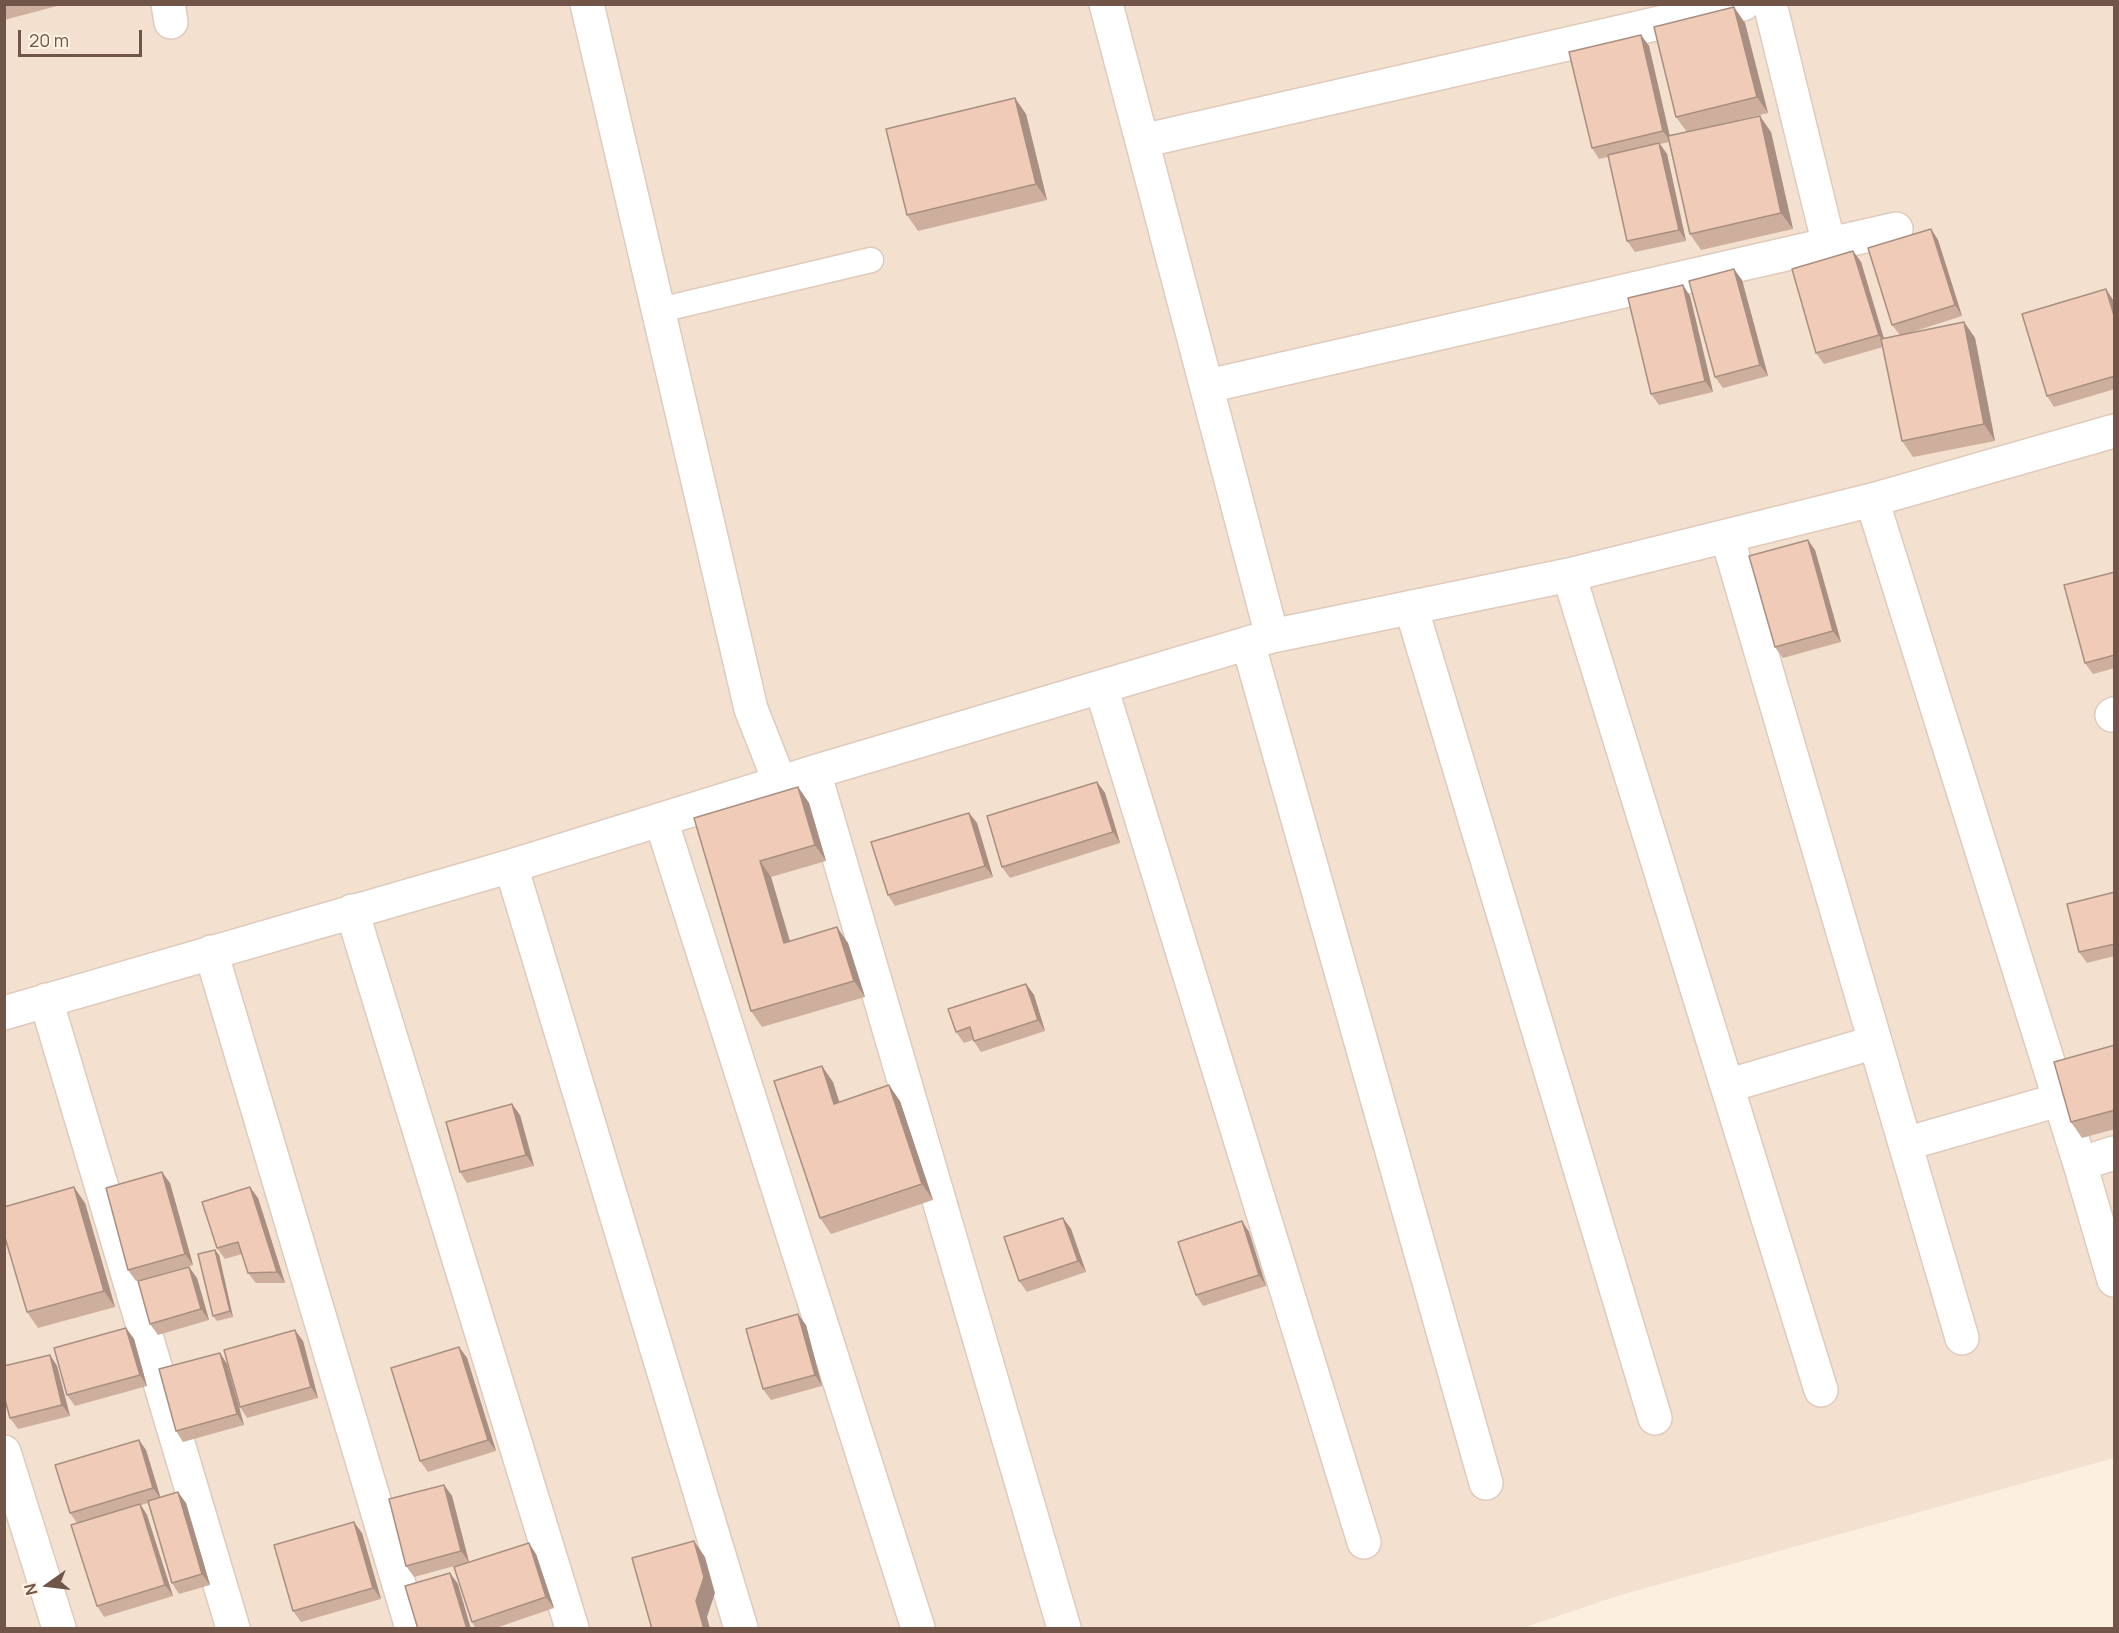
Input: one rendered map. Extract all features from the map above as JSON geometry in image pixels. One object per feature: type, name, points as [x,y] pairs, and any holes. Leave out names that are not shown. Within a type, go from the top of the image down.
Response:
[{"type":"street","points":[[587,4],[751,709],[780,783]]},
{"type":"street","points":[[1106,4],[1208,386],[1260,640],[1486,1483]]},
{"type":"street","points":[[1142,141],[1743,4]]},
{"type":"street","points":[[1770,4],[1829,245]]},
{"type":"street","points":[[1208,386],[1896,229]]},
{"type":"street","points":[[4,1013],[511,866],[814,772],[1260,640],[1569,574],[1727,536],[1872,500],[2115,431]]},
{"type":"street","points":[[1872,500],[2062,1099],[2115,1280]]},
{"type":"street","points":[[1727,536],[1962,1338]]},
{"type":"street","points":[[1569,574],[1821,1390]]},
{"type":"street","points":[[1412,607],[1655,1418]]},
{"type":"street","points":[[1101,687],[1364,1542]]},
{"type":"street","points":[[814,772],[1064,1629]]},
{"type":"street","points":[[661,820],[918,1629]]},
{"type":"street","points":[[511,866],[741,1629]]},
{"type":"street","points":[[352,911],[572,1629]]},
{"type":"street","points":[[211,952],[412,1629]]},
{"type":"street","points":[[46,1000],[233,1629]]},
{"type":"street","points":[[1727,1086],[1875,1042]]},
{"type":"street","points":[[1905,1144],[2062,1099]]},
{"type":"street","points":[[2080,1164],[2115,1153]]},
{"type":"street","points":[[4,1452],[59,1629]]},
{"type":"lane","points":[[660,310],[871,260]]},
{"type":"shaded area","points":[[5,5],[2114,5],[2114,1458],[1617,1596],[1523,1628],[5,1628]]},
{"type":"building","points":[[1734,7],[1757,97],[1676,117],[1654,27]]},
{"type":"building","points":[[1641,35],[1663,131],[1592,148],[1569,52]]},
{"type":"building","points":[[1015,98],[1036,184],[907,215],[886,129]]},
{"type":"building","points":[[1760,116],[1781,213],[1690,234],[1668,136]]},
{"type":"building","points":[[1659,143],[1679,230],[1627,241],[1608,155]]},
{"type":"building","points":[[1931,229],[1955,305],[1892,325],[1868,248]]},
{"type":"building","points":[[1853,251],[1879,335],[1816,353],[1792,269]]},
{"type":"building","points":[[1734,269],[1760,365],[1715,377],[1689,281]]},
{"type":"building","points":[[1683,285],[1705,381],[1651,394],[1628,298]]},
{"type":"building","points":[[2106,289],[2115,319],[2115,376],[2047,396],[2022,314]]},
{"type":"building","points":[[1964,322],[1984,424],[1902,441],[1881,339]]},
{"type":"building","points":[[1808,540],[1833,631],[1775,647],[1749,556]]},
{"type":"building","points":[[2115,572],[2115,655],[2085,663],[2064,585]]},
{"type":"building","points":[[1097,782],[1113,832],[1002,867],[987,816]]},
{"type":"building","points":[[798,787],[815,845],[760,861],[784,943],[837,927],[854,981],[751,1011],[694,818]]},
{"type":"building","points":[[969,813],[985,866],[888,895],[871,842]]},
{"type":"building","points":[[2115,892],[2115,944],[2079,952],[2067,904]]},
{"type":"building","points":[[1026,984],[1038,1020],[974,1041],[970,1027],[956,1032],[948,1009]]},
{"type":"building","points":[[2115,1045],[2115,1110],[2071,1122],[2054,1062]]},
{"type":"building","points":[[822,1066],[834,1104],[889,1085],[922,1184],[820,1218],[774,1081]]},
{"type":"building","points":[[512,1104],[526,1155],[460,1172],[446,1122]]},
{"type":"building","points":[[162,1172],[185,1254],[128,1270],[106,1188]]},
{"type":"building","points":[[74,1187],[104,1291],[27,1312],[4,1234],[4,1207]]},
{"type":"building","points":[[250,1187],[277,1272],[248,1273],[238,1242],[217,1248],[202,1202]]},
{"type":"building","points":[[1063,1218],[1078,1261],[1019,1281],[1004,1237]]},
{"type":"building","points":[[1242,1221],[1259,1275],[1196,1295],[1178,1242]]},
{"type":"building","points":[[215,1250],[230,1311],[213,1316],[198,1254]]},
{"type":"building","points":[[189,1267],[201,1309],[150,1324],[138,1281]]},
{"type":"building","points":[[798,1314],[815,1375],[763,1389],[746,1329]]},
{"type":"building","points":[[126,1328],[140,1375],[67,1395],[54,1348]]},
{"type":"building","points":[[295,1330],[311,1387],[240,1407],[224,1350]]},
{"type":"building","points":[[459,1347],[488,1440],[420,1461],[391,1368]]},
{"type":"building","points":[[220,1353],[237,1414],[176,1431],[159,1369]]},
{"type":"building","points":[[50,1355],[62,1405],[10,1418],[4,1396],[4,1366]]},
{"type":"building","points":[[139,1440],[153,1488],[70,1513],[55,1465]]},
{"type":"building","points":[[444,1485],[461,1551],[406,1566],[389,1499]]},
{"type":"building","points":[[178,1492],[202,1574],[172,1583],[148,1501]]},
{"type":"building","points":[[140,1504],[165,1585],[97,1606],[71,1525]]},
{"type":"building","points":[[354,1522],[373,1588],[293,1611],[274,1545]]},
{"type":"building","points":[[694,1541],[704,1577],[696,1601],[704,1629],[652,1629],[632,1558]]},
{"type":"building","points":[[529,1543],[546,1597],[472,1622],[454,1567]]},
{"type":"building","points":[[450,1573],[467,1629],[418,1629],[405,1586]]}]
